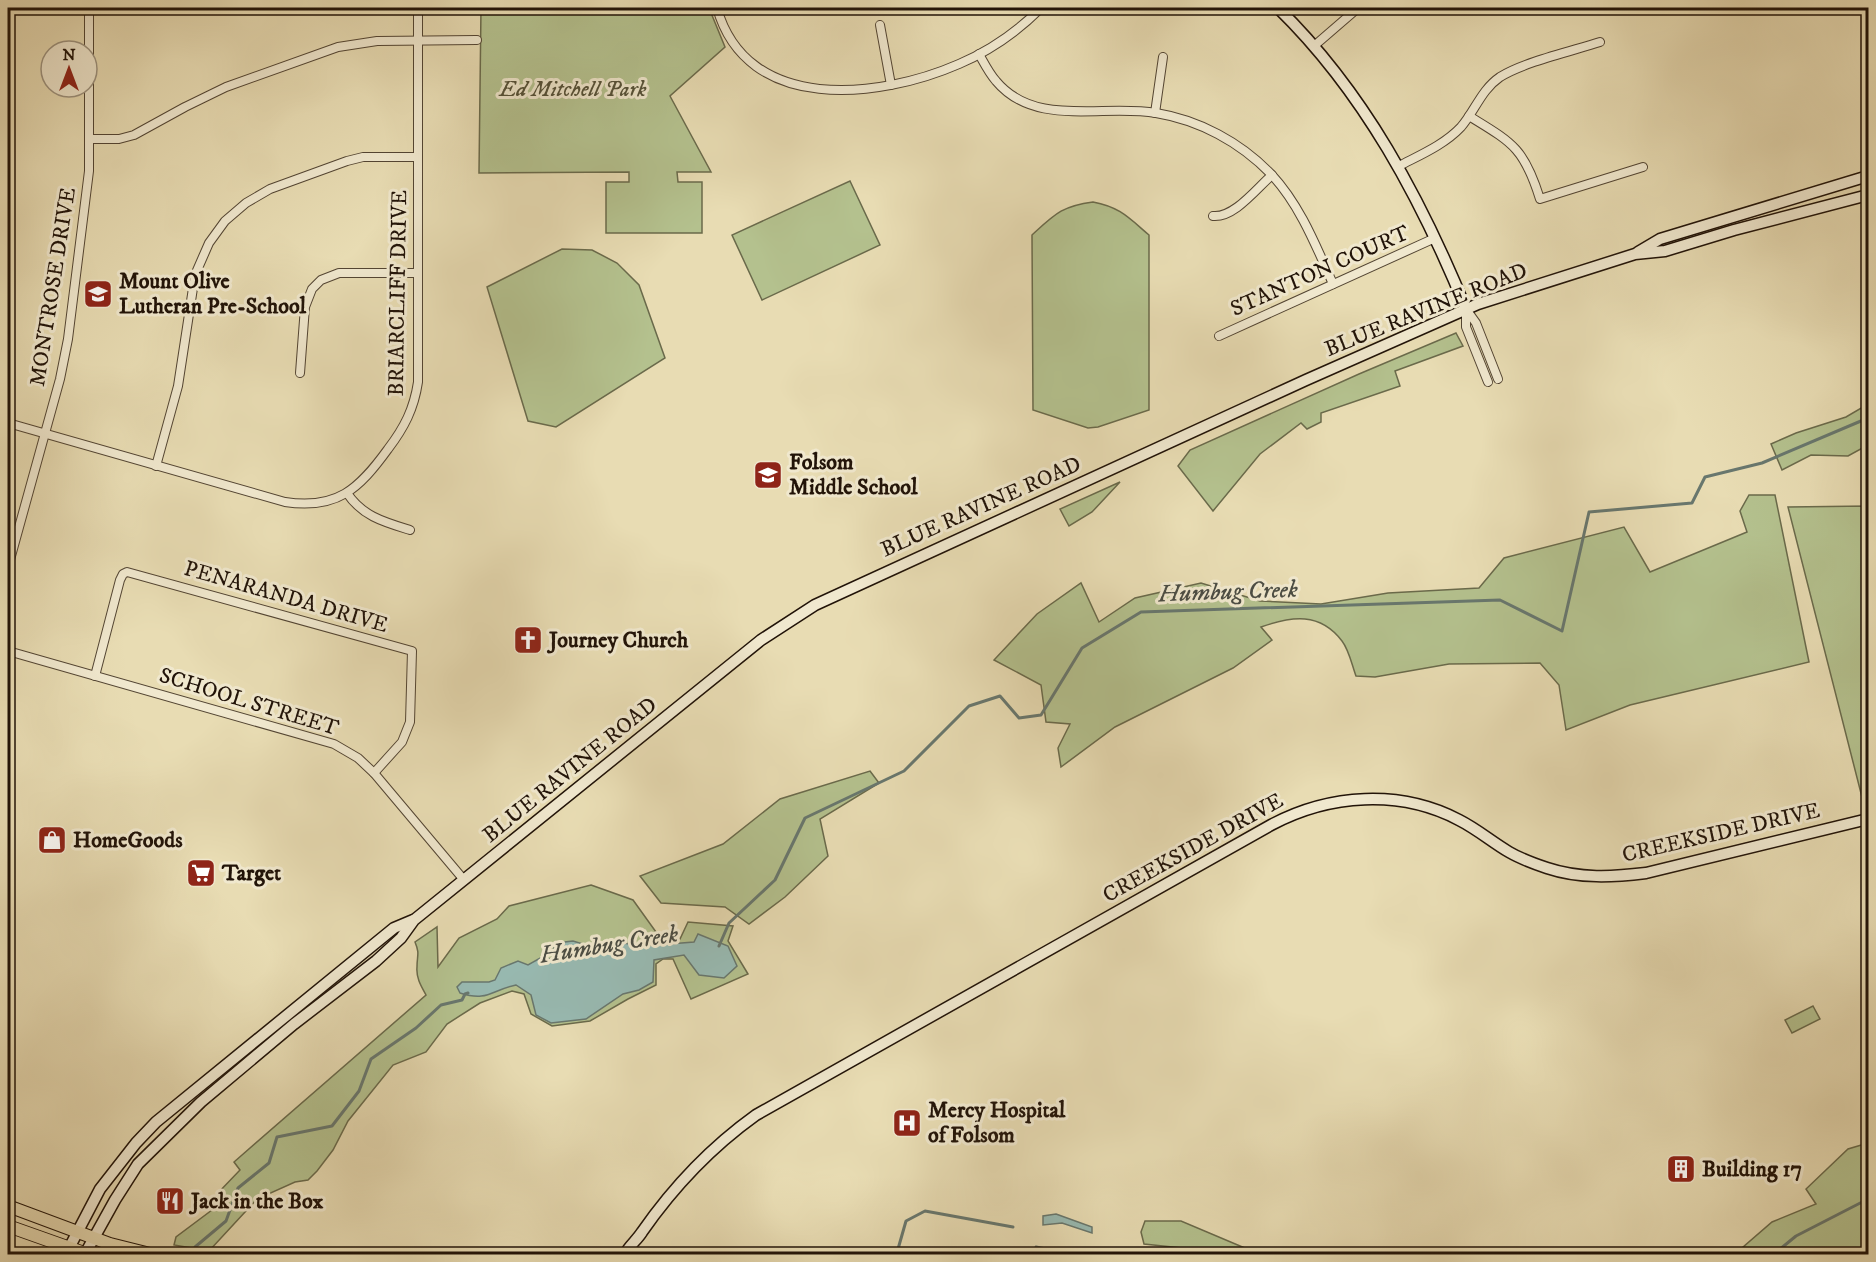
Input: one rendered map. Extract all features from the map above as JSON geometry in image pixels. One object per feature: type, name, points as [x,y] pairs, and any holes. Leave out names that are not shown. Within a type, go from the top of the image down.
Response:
[{"type":"main road","points":[[1278,8],[1314,46],[1358,102],[1399,166],[1435,238],[1466,309]]},
{"type":"main road","name":"BLUE RAVINE ROAD","points":[[1635,254],[1660,239],[1869,176]]},
{"type":"main road","name":"BLUE RAVINE ROAD","points":[[86,1254],[115,1200],[138,1164],[201,1102],[376,961],[401,938],[414,920],[761,640],[815,605],[1466,309],[1635,254],[1665,251],[1734,230],[1869,195]]},
{"type":"main road","name":"CREEKSIDE DRIVE","points":[[625,1254],[659,1208],[696,1165],[756,1115],[1296,813],[1330,803],[1365,799],[1394,800],[1415,804],[1460,820],[1510,853],[1560,871],[1591,876],[1617,876],[1655,871],[1869,819]]},
{"type":"main road","name":"BLUE RAVINE ROAD","points":[[67,1252],[100,1189],[136,1143],[170,1109],[394,928],[414,920]]},
{"type":"main road","points":[[340,990],[346,976],[376,951],[375,944]]},
{"type":"main road","points":[[184,1119],[182,1114],[187,1103],[203,1090],[207,1079]]},
{"type":"main road","points":[[8,1206],[94,1238],[150,1254]]},
{"type":"main road","points":[[8,1226],[67,1252],[86,1254]]},
{"type":"street","points":[[89,9],[100,8]]},
{"type":"street","name":"BRIARCLIFF DRIVE","points":[[8,423],[297,504],[322,502],[347,493],[370,474],[403,429],[412,410],[418,382],[418,8]]},
{"type":"street","points":[[717,8],[726,30],[744,55],[768,75],[805,88],[820,90],[861,89],[929,76],[979,54],[1013,33],[1041,8]]},
{"type":"street","points":[[1314,46],[1358,8]]},
{"type":"street","name":"MONTROSE DRIVE","points":[[8,567],[11,538],[45,434],[68,339],[86,205],[90,139],[89,9]]},
{"type":"street","points":[[880,26],[891,85]]},
{"type":"street","points":[[90,139],[119,139],[134,135],[206,96],[323,52],[354,44],[377,41],[477,40]]},
{"type":"street","points":[[1399,166],[1447,139],[1460,128],[1488,88],[1509,72],[1600,42]]},
{"type":"street","points":[[979,54],[991,75],[1002,88],[1031,106],[1058,110],[1155,112],[1195,123],[1250,155],[1272,175],[1297,207],[1333,284]]},
{"type":"street","points":[[1155,112],[1163,57]]},
{"type":"street","points":[[1469,116],[1500,135],[1519,151],[1532,173],[1540,199],[1643,167]]},
{"type":"street","points":[[156,466],[178,386],[195,275],[209,243],[225,221],[246,203],[270,189],[347,161],[372,157],[418,157]]},
{"type":"street","points":[[1213,216],[1230,213],[1272,175]]},
{"type":"street","name":"STANTON COURT","points":[[1219,336],[1435,238]]},
{"type":"street","points":[[300,373],[305,307],[316,284],[339,273],[418,273]]},
{"type":"street","points":[[1466,309],[1476,323],[1497,378]]},
{"type":"street","points":[[1466,309],[1466,327],[1488,382]]},
{"type":"street","points":[[347,493],[361,510],[374,518],[410,530]]},
{"type":"street","name":"PENARANDA DRIVE","points":[[95,676],[120,580],[123,574],[128,572],[412,651],[410,722],[402,742],[374,773]]},
{"type":"street","name":"SCHOOL STREET","points":[[8,651],[321,739],[346,751],[374,773],[464,880]]},
{"type":"green space","name":"Ed Mitchell Park","points":[[481,8],[709,8],[725,47],[670,96],[711,172],[677,172],[678,182],[702,182],[702,233],[606,233],[606,182],[629,182],[629,172],[479,173]]},
{"type":"green space","points":[[850,181],[880,245],[762,300],[732,235]]},
{"type":"green space","points":[[1093,202],[1117,210],[1149,235],[1149,410],[1098,427],[1088,428],[1033,410],[1032,235],[1060,212]]},
{"type":"green space","points":[[562,249],[592,250],[617,263],[639,285],[665,358],[556,427],[528,421],[487,287]]},
{"type":"green space","points":[[1456,333],[1463,346],[1395,371],[1400,386],[1321,413],[1321,422],[1307,429],[1301,423],[1260,454],[1213,511],[1178,466],[1190,450]]},
{"type":"green space","points":[[1868,404],[1868,445],[1848,456],[1811,455],[1782,470],[1771,444],[1796,433],[1846,417]]},
{"type":"green space","points":[[1120,482],[1092,512],[1069,526],[1060,509]]},
{"type":"green space","points":[[1749,495],[1775,495],[1809,662],[1630,705],[1566,730],[1559,685],[1540,663],[1449,664],[1375,677],[1356,676],[1347,649],[1333,632],[1315,621],[1294,619],[1261,627],[1272,640],[1233,668],[1115,727],[1061,767],[1058,748],[1070,724],[1046,722],[1041,685],[994,660],[1037,614],[1081,583],[1099,622],[1135,598],[1201,583],[1260,601],[1321,604],[1388,593],[1479,588],[1504,558],[1624,527],[1650,572],[1747,532],[1740,511]]},
{"type":"green space","points":[[1868,506],[1868,808],[1865,809],[1788,507]]},
{"type":"green space","points":[[870,771],[879,783],[820,819],[828,856],[785,897],[749,924],[725,907],[661,903],[640,876],[723,844],[780,799]]},
{"type":"green space","points":[[591,885],[633,900],[661,939],[680,939],[688,922],[733,926],[728,941],[748,974],[691,999],[673,959],[663,959],[656,964],[656,985],[590,1021],[552,1026],[531,1014],[524,994],[512,991],[480,1003],[447,1024],[426,1052],[393,1065],[348,1121],[333,1150],[308,1180],[295,1182],[257,1199],[209,1251],[174,1245],[176,1237],[224,1201],[217,1194],[240,1170],[234,1162],[426,995],[417,975],[418,952],[415,942],[437,927],[438,967],[459,938],[497,919],[509,906]]},
{"type":"green space","points":[[1813,1006],[1820,1019],[1792,1033],[1785,1020]]},
{"type":"green space","points":[[1868,1143],[1868,1254],[1735,1254],[1772,1222],[1816,1204],[1806,1189],[1848,1149]]},
{"type":"green space","points":[[1145,1221],[1181,1221],[1259,1254],[1199,1254],[1182,1248],[1144,1244],[1141,1232]]},
{"type":"water","points":[[698,934],[728,946],[737,966],[724,978],[699,975],[684,955],[654,960],[653,982],[639,990],[623,994],[586,1019],[551,1023],[536,1015],[531,995],[516,985],[483,996],[460,993],[457,987],[462,982],[495,980],[501,968],[518,961],[528,965],[542,957],[558,959],[553,950],[556,943],[573,941],[586,945],[609,941],[644,946],[694,942]]},
{"type":"water","points":[[1056,1214],[1092,1227],[1092,1233],[1062,1223],[1043,1225],[1043,1216]]},
{"type":"waterway","name":"Humbug Creek","points":[[719,946],[729,923],[775,880],[805,818],[904,771],[969,706],[1000,696],[1019,718],[1041,715],[1082,648],[1141,612],[1500,600],[1562,631],[1589,512],[1692,503],[1705,477],[1762,463],[1868,418]]},
{"type":"waterway","name":"Humbug Creek","points":[[194,1254],[195,1247],[226,1221],[238,1188],[269,1163],[277,1137],[332,1126],[359,1091],[371,1059],[416,1028],[441,1005],[462,1000],[468,993]]},
{"type":"waterway","points":[[1774,1254],[1796,1236],[1868,1199]]},
{"type":"waterway","points":[[891,1254],[898,1249],[906,1221],[925,1211],[1013,1227]]},
{"type":"waterway","points":[[1036,1247],[1071,1254]]},
{"type":"place","name":"Mount Olive Lutheran Pre-School","points":[[98,294]]},
{"type":"place","name":"Folsom Middle School","points":[[768,475]]},
{"type":"place","name":"Journey Church","points":[[528,640]]},
{"type":"place","name":"HomeGoods","points":[[52,840]]},
{"type":"place","name":"Target","points":[[201,873]]},
{"type":"place","name":"Mercy Hospital of Folsom","points":[[907,1123]]},
{"type":"place","name":"Building 17","points":[[1681,1169]]},
{"type":"place","name":"Jack in the Box","points":[[170,1201]]}]
